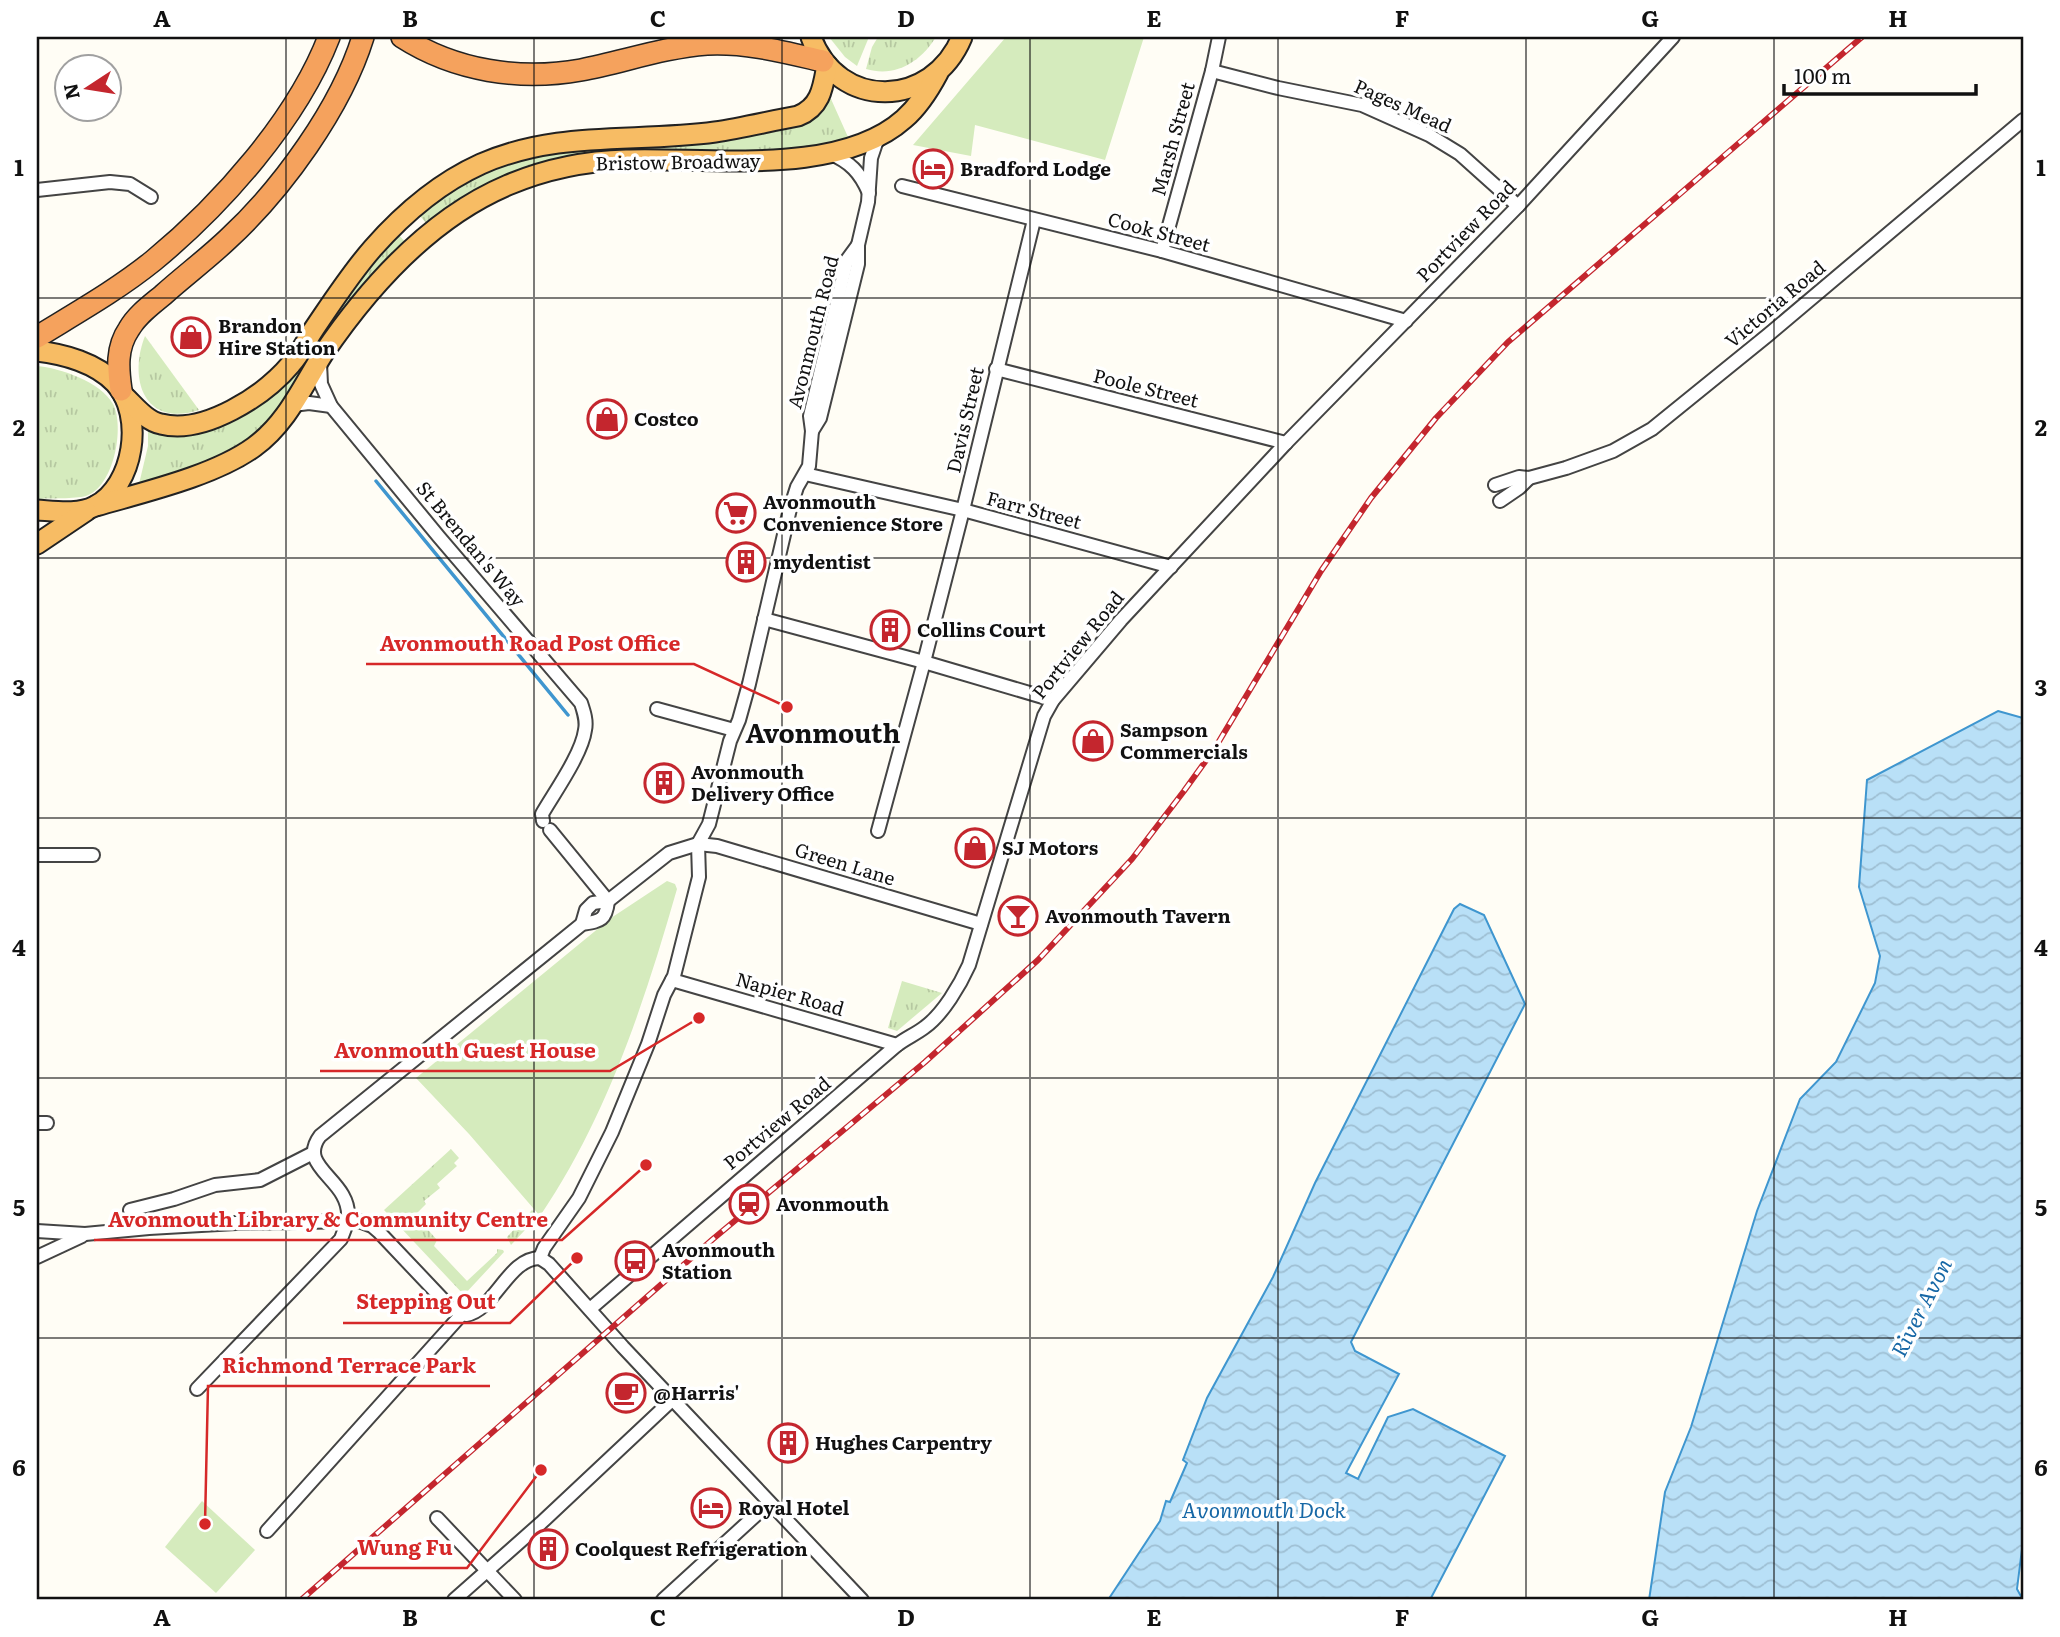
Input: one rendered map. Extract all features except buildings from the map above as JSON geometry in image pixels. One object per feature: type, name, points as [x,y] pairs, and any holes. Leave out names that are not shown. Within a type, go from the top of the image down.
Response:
[{"type":"highway","points":[[37,337],[106,295],[152,261],[220,199],[257,157],[301,94],[329,37]]},
{"type":"highway","points":[[37,544],[93,507],[118,486],[126,471],[130,453],[131,420],[118,371],[120,351],[131,326],[145,310],[228,239],[268,197],[329,111],[363,37]]},
{"type":"highway","points":[[402,37],[433,54],[487,71],[509,74],[552,74],[580,70],[705,44],[750,45],[825,63]]},
{"type":"highway","points":[[811,37],[825,63],[853,85],[868,90],[900,91],[938,73]]},
{"type":"highway","name":"Bristow Broadway","points":[[93,507],[189,478],[230,461],[267,436],[283,420],[344,323],[386,274],[415,246],[478,200],[539,173],[577,164],[626,160],[775,160],[828,153],[855,146],[881,136],[904,120],[926,94],[959,44],[971,37]]},
{"type":"highway","name":"Bristow Broadway","points":[[37,351],[73,358],[104,374],[148,419],[160,424],[174,426],[206,421],[241,406],[290,365],[341,289],[372,249],[419,203],[452,179],[480,164],[549,143],[715,132],[798,116],[807,113],[820,96],[825,63]]},
{"type":"highway","points":[[37,510],[74,511],[93,507]]},
{"type":"street","name":"Marsh Street","points":[[1162,251],[1219,37]]},
{"type":"street","name":"Portview Road","points":[[590,1309],[897,1045],[927,1026],[954,992],[969,965],[1045,716],[1053,700],[1121,620],[1286,443],[1518,206],[1673,37]]},
{"type":"street","name":"Pages Mead","points":[[1212,71],[1362,105],[1429,135],[1460,154],[1518,206]]},
{"type":"street","name":"Victoria Road","points":[[1495,485],[1519,477],[1529,478],[1566,468],[1613,451],[1652,429],[1759,343],[2023,120]]},
{"type":"street","name":"Avonmouth Road","points":[[540,1258],[579,1198],[612,1132],[672,980],[699,877],[698,844],[712,815],[734,730],[750,684],[790,509],[811,459],[812,431],[820,418],[850,300],[858,264],[858,244],[866,217],[871,159],[881,136]]},
{"type":"street","points":[[828,153],[852,165],[862,177],[869,193]]},
{"type":"street","points":[[37,190],[110,182],[130,184],[151,197]]},
{"type":"street","name":"Cook Street","points":[[902,186],[1162,251],[1406,321]]},
{"type":"street","name":"Davis Street","points":[[878,831],[963,510],[1034,220]]},
{"type":"street","name":"St Brendan's Way","points":[[320,359],[321,384],[331,406],[580,704],[585,716],[585,731],[580,748],[542,814],[547,826],[608,901]]},
{"type":"street","name":"Poole Street","points":[[996,369],[1286,443]]},
{"type":"street","points":[[293,405],[309,402],[331,406]]},
{"type":"street","name":"Farr Street","points":[[806,474],[963,510],[1171,567]]},
{"type":"street","name":"Victoria Road","points":[[1500,500],[1529,478]]},
{"type":"street","points":[[764,619],[1053,700]]},
{"type":"street","points":[[657,709],[734,730]]},
{"type":"street","points":[[197,1390],[341,1240],[348,1221],[342,1193],[316,1163],[314,1143],[320,1136],[582,924],[603,918],[608,901],[669,853],[698,844]]},
{"type":"street","name":"Green Lane","points":[[698,844],[730,850],[981,924]]},
{"type":"street","points":[[37,855],[93,855]]},
{"type":"street","name":"Napier Road","points":[[672,980],[897,1045]]},
{"type":"street","points":[[130,1210],[215,1185],[260,1180],[313,1153]]},
{"type":"street","points":[[37,1230],[86,1234],[236,1223],[359,1220],[379,1232],[450,1307],[462,1314],[477,1311],[522,1264],[540,1258],[550,1264],[672,1399],[862,1600]]},
{"type":"street","points":[[37,1257],[86,1234]]},
{"type":"street","points":[[267,1531],[462,1314]]},
{"type":"street","points":[[454,1600],[672,1399]]},
{"type":"street","points":[[663,1600],[769,1503]]},
{"type":"street","points":[[437,1518],[515,1600]]},
{"type":"green space","points":[[829,37],[869,37],[857,66],[845,57]]},
{"type":"green space","points":[[878,37],[936,37],[923,53],[907,65],[887,71],[866,69],[872,47]]},
{"type":"green space","points":[[1006,37],[1144,37],[1105,160],[975,125],[971,156],[913,145]]},
{"type":"green space","points":[[831,99],[847,139],[776,152],[607,154],[428,225],[419,215],[439,197],[485,170],[539,152],[650,143]]},
{"type":"green space","points":[[398,234],[407,244],[272,418],[247,440],[226,453],[139,484],[148,446],[148,430],[179,436],[201,432],[248,411],[315,345],[364,272]]},
{"type":"green space","points":[[145,336],[199,410],[180,414],[165,412],[153,406],[145,396],[140,383],[139,368]]},
{"type":"green space","points":[[37,366],[57,370],[90,383],[113,404],[118,427],[110,469],[96,490],[86,496],[37,499]]},
{"type":"green space","points":[[667,881],[675,884],[677,889],[637,1017],[585,1139],[540,1216],[416,1078],[611,918]]},
{"type":"green space","points":[[902,981],[942,993],[897,1031],[888,1028]]},
{"type":"green space","points":[[451,1149],[459,1158],[454,1163],[457,1166],[437,1184],[440,1188],[424,1201],[426,1204],[415,1215],[437,1240],[434,1246],[467,1281],[497,1253],[497,1249],[504,1252],[464,1295],[384,1210]]},
{"type":"green space","points":[[532,1210],[538,1216],[511,1245],[507,1237]]},
{"type":"green space","points":[[202,1501],[255,1550],[216,1593],[165,1547]]},
{"type":"water","name":"River Avon","points":[[1998,711],[2023,718],[2023,1541],[2017,1589],[2023,1600],[1649,1600],[1665,1492],[1691,1427],[1757,1211],[1800,1099],[1836,1062],[1875,983],[1880,956],[1859,887],[1867,780]]},
{"type":"water","name":"Avonmouth Dock","points":[[1460,904],[1484,915],[1525,1004],[1351,1342],[1355,1351],[1399,1374],[1346,1473],[1358,1479],[1388,1417],[1413,1409],[1505,1456],[1430,1600],[1108,1600],[1160,1521],[1166,1501],[1170,1502],[1187,1463],[1183,1460],[1207,1398],[1273,1277],[1315,1183],[1454,909]]},
{"type":"waterway","points":[[376,481],[568,715]]},
{"type":"railway","points":[[301,1600],[713,1239],[925,1062],[1038,960],[1132,859],[1184,791],[1215,748],[1321,571],[1371,498],[1436,418],[1508,342],[1862,37]]},
{"type":"place","name":"Bradford Lodge","points":[[933,169]]},
{"type":"place","name":"Brandon Hire Station","points":[[191,337]]},
{"type":"place","name":"Costco","points":[[607,419]]},
{"type":"place","name":"Avonmouth Convenience Store","points":[[736,513]]},
{"type":"place","name":"mydentist","points":[[746,562]]},
{"type":"place","name":"Collins Court","points":[[890,630]]},
{"type":"place","name":"Avonmouth Road Post Office","points":[[787,707]]},
{"type":"place","name":"Sampson Commercials","points":[[1093,741]]},
{"type":"place","name":"Avonmouth Delivery Office","points":[[664,783]]},
{"type":"place","name":"SJ Motors","points":[[975,848]]},
{"type":"place","name":"Avonmouth Tavern","points":[[1018,916]]},
{"type":"place","name":"Avonmouth Guest House","points":[[699,1018]]},
{"type":"place","name":"Avonmouth Library & Community Centre","points":[[646,1165]]},
{"type":"place","name":"Avonmouth","points":[[749,1204]]},
{"type":"place","name":"Stepping Out","points":[[577,1258]]},
{"type":"place","name":"Avonmouth Station","points":[[635,1261]]},
{"type":"place","name":"@Harris'","points":[[626,1393]]},
{"type":"place","name":"Hughes Carpentry","points":[[788,1443]]},
{"type":"place","name":"Wung Fu","points":[[541,1470]]},
{"type":"place","name":"Royal Hotel","points":[[711,1508]]},
{"type":"place","name":"Richmond Terrace Park","points":[[205,1524]]},
{"type":"place","name":"Coolquest Refrigeration","points":[[548,1549]]},
{"type":"district","name":"Avonmouth","points":[[823,734]]}]
